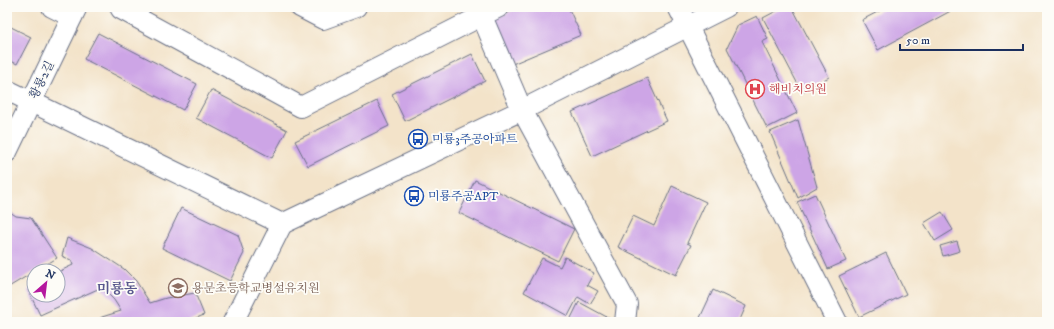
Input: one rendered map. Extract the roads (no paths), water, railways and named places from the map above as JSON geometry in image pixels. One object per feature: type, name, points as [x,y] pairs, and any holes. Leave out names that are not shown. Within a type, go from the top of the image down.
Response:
[{"type":"street","points":[[52,7],[74,12]]},
{"type":"street","points":[[120,7],[121,9],[301,106],[482,9],[522,110],[627,304],[625,322]]},
{"type":"street","points":[[300,7],[323,19],[356,7]]},
{"type":"street","points":[[678,7],[837,322]]},
{"type":"street","points":[[233,322],[282,224],[522,110],[726,7]]},
{"type":"street","name":"황룡2길","points":[[7,152],[74,12]]},
{"type":"street","points":[[7,90],[282,224]]},
{"type":"place","name":"해비치의원","points":[[755,89]]},
{"type":"place","name":"미룡3주공아파트","points":[[418,139]]},
{"type":"place","name":"미룡주공APT","points":[[414,196]]},
{"type":"place","name":"용문초등학교병설유치원","points":[[178,288]]},
{"type":"district","name":"미룡동","points":[[117,289]]}]
